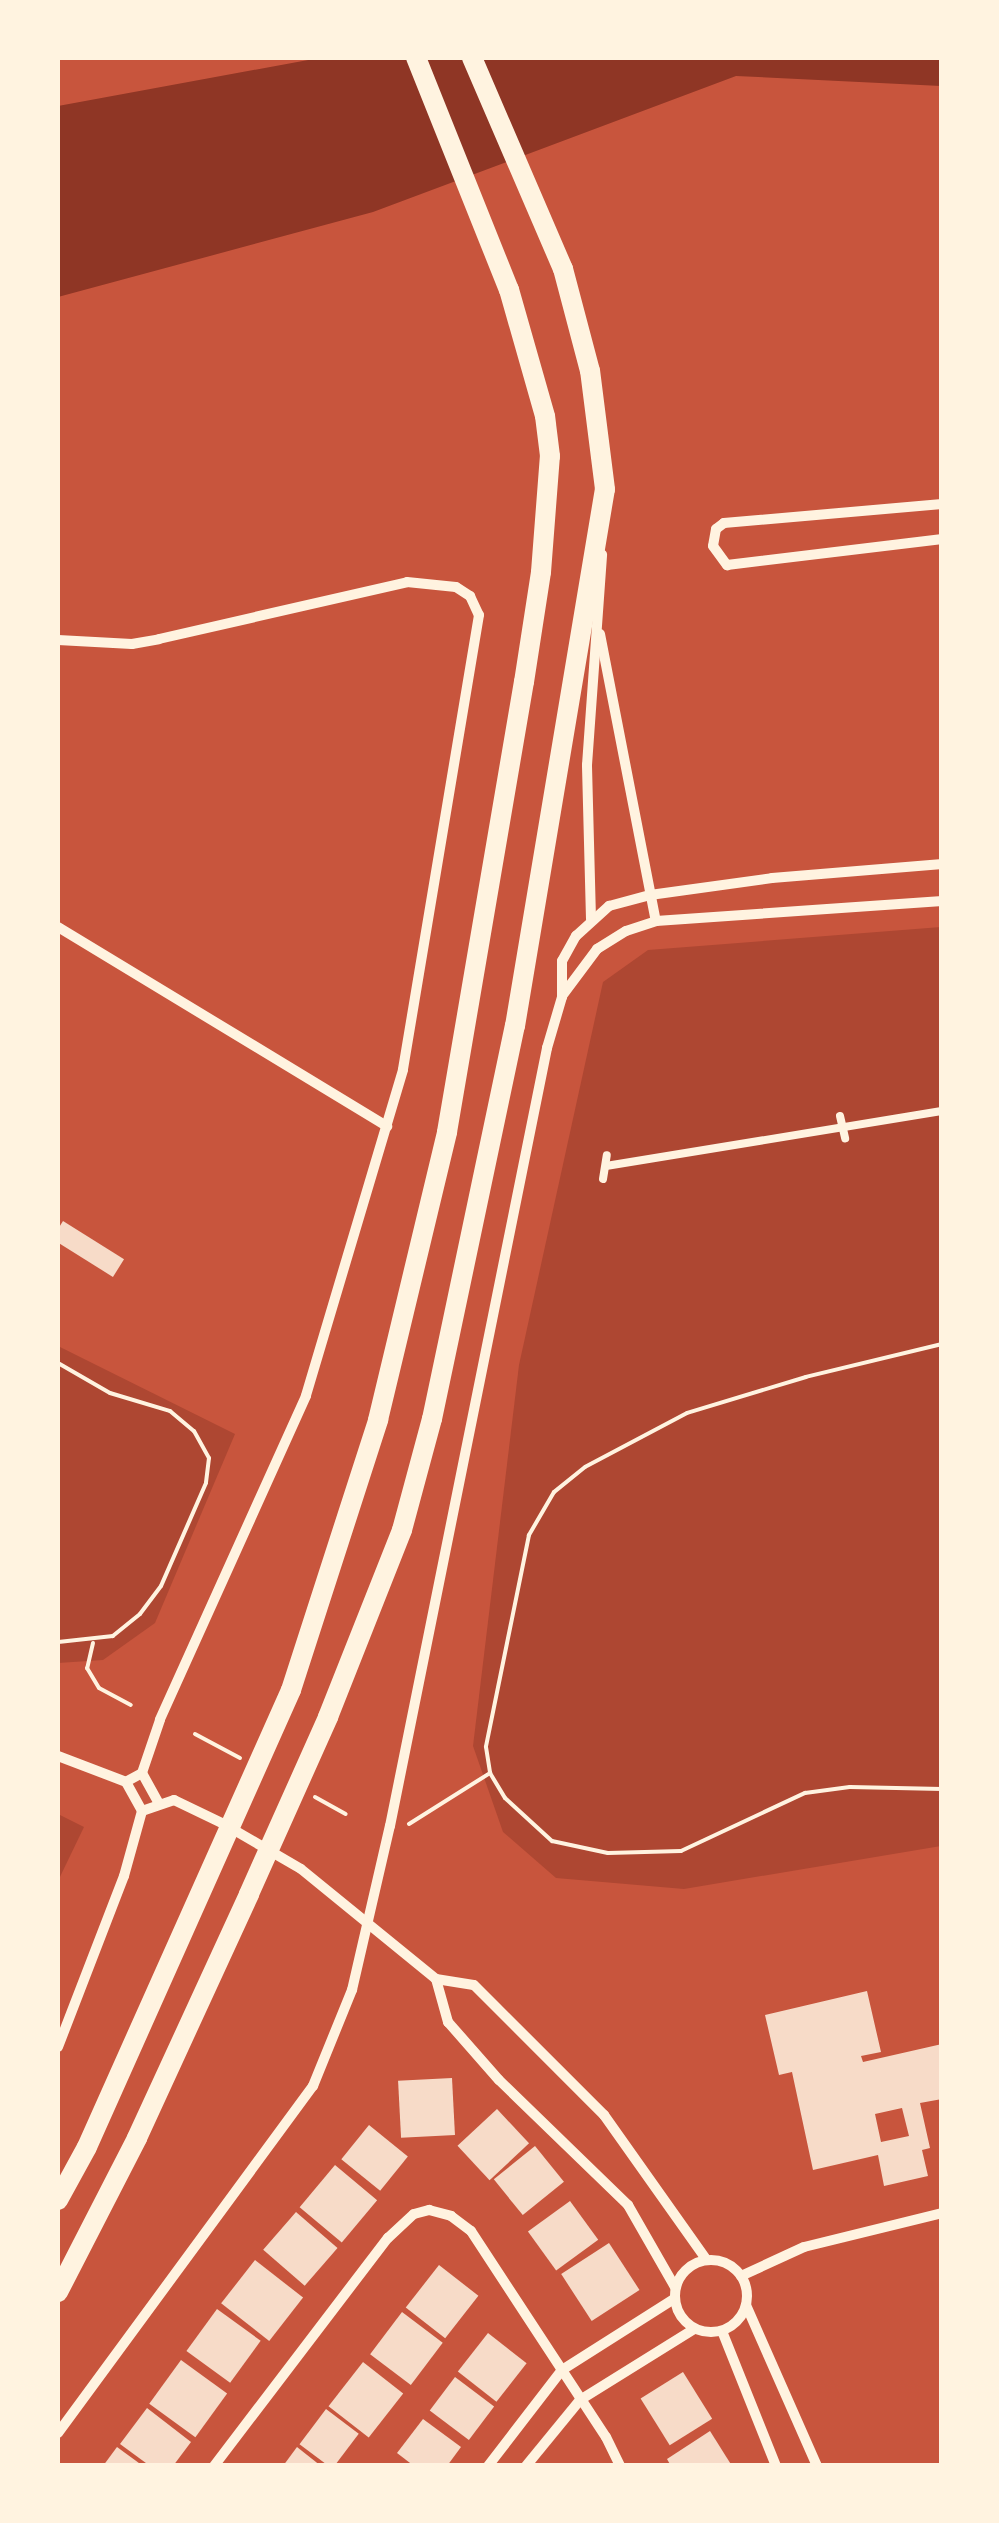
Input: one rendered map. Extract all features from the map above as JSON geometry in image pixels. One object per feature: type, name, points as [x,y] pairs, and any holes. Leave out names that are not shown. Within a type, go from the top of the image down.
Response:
[{"type":"main road","points":[[58,2200],[88,2146],[290,1690],[378,1420],[448,1132],[527,663],[542,572],[550,456],[544,416],[509,290],[416,58]]},
{"type":"main road","points":[[58,2292],[137,2138],[249,1894],[328,1717],[402,1530],[432,1419],[515,1026],[605,489],[590,370],[562,269],[472,58]]},
{"type":"street","points":[[591,919],[587,765],[605,489]]},
{"type":"street","points":[[942,504],[724,523],[716,529],[714,546],[727,565],[942,539]]},
{"type":"street","points":[[58,640],[132,644],[159,640],[407,582],[445,582],[475,602],[477,626],[403,1070],[306,1396],[160,1720],[142,1773],[126,1782]]},
{"type":"street","points":[[598,629],[608,661],[616,733],[656,920]]},
{"type":"street","points":[[58,2432],[313,2086],[352,1990],[403,1764],[547,1048],[562,997],[562,962],[591,919],[610,906],[650,895],[772,878],[942,864]]},
{"type":"street","points":[[562,997],[596,950],[626,930],[656,920],[942,901]]},
{"type":"street","points":[[58,926],[386,1126]]},
{"type":"street","points":[[58,1756],[126,1782],[142,1810],[124,1876],[58,2047]]},
{"type":"street","points":[[142,1773],[158,1802]]},
{"type":"street","points":[[142,1810],[174,1800],[282,1856],[436,1980],[474,1985],[533,2039],[604,2115],[706,2259]]},
{"type":"street","points":[[436,1980],[448,2022],[499,2080],[628,2205],[674,2294],[684,2322],[694,2329],[722,2331],[736,2322],[746,2305]]},
{"type":"street","points":[[214,2466],[388,2238],[414,2214],[429,2210],[452,2216],[471,2231],[620,2466]]},
{"type":"street","points":[[741,2276],[804,2247],[942,2213]]},
{"type":"street","points":[[488,2466],[562,2370],[674,2294],[681,2274],[706,2259],[726,2262],[741,2276],[746,2305],[816,2466]]},
{"type":"street","points":[[526,2466],[580,2400],[694,2329]]},
{"type":"street","points":[[722,2331],[776,2466]]},
{"type":"lane","points":[[606,1166],[942,1111]]},
{"type":"lane","points":[[840,1116],[845,1138]]},
{"type":"lane","points":[[603,1179],[607,1155]]},
{"type":"path","points":[[942,1344],[806,1377],[687,1413],[584,1466],[554,1492],[530,1534],[486,1747],[490,1774],[505,1798],[552,1841],[608,1853],[681,1852],[804,1794],[850,1787],[942,1789]]},
{"type":"path","points":[[58,1363],[110,1392],[170,1410],[194,1431],[209,1458],[206,1483],[161,1586],[140,1614],[113,1636],[58,1642]]},
{"type":"path","points":[[94,1641],[88,1668],[99,1688],[131,1704]]},
{"type":"path","points":[[408,1824],[490,1774]]},
{"type":"shaded area","points":[[319,58],[941,58],[941,86],[736,76],[373,212],[58,297],[58,106]]},
{"type":"shaded area","points":[[941,927],[941,1846],[684,1889],[556,1878],[503,1832],[473,1746],[519,1365],[603,982],[648,950]]},
{"type":"shaded area","points":[[58,1346],[235,1434],[155,1623],[103,1660],[58,1663]]},
{"type":"shaded area","points":[[58,1814],[84,1827],[58,1881]]},
{"type":"building","points":[[63,1221],[124,1259],[113,1277],[58,1243],[58,1229]]},
{"type":"building","points":[[867,1991],[881,2052],[861,2056],[863,2062],[942,2044],[942,2099],[920,2103],[930,2148],[922,2150],[928,2176],[884,2186],[878,2155],[813,2170],[792,2072],[779,2075],[765,2015]],"holes":[[[902,2108],[909,2136],[881,2142],[875,2114]]]},
{"type":"building","points":[[452,2078],[455,2135],[401,2138],[398,2081]]},
{"type":"building","points":[[497,2109],[529,2143],[490,2180],[458,2146]]},
{"type":"building","points":[[369,2125],[408,2156],[380,2191],[341,2159]]},
{"type":"building","points":[[535,2146],[564,2182],[523,2215],[494,2179]]},
{"type":"building","points":[[335,2165],[377,2200],[342,2242],[300,2207]]},
{"type":"building","points":[[570,2201],[598,2240],[556,2270],[528,2232]]},
{"type":"building","points":[[296,2212],[338,2248],[305,2286],[263,2250]]},
{"type":"building","points":[[609,2243],[639,2290],[592,2321],[561,2274]]},
{"type":"building","points":[[255,2260],[303,2298],[269,2341],[221,2303]]},
{"type":"building","points":[[439,2265],[478,2296],[445,2338],[406,2308]]},
{"type":"building","points":[[217,2309],[261,2341],[230,2383],[186,2351]]},
{"type":"building","points":[[402,2312],[443,2343],[411,2385],[370,2354]]},
{"type":"building","points":[[488,2333],[527,2363],[496,2402],[458,2372]]},
{"type":"building","points":[[181,2360],[227,2394],[195,2437],[149,2404]]},
{"type":"building","points":[[363,2362],[403,2393],[369,2438],[329,2406]]},
{"type":"building","points":[[683,2372],[712,2419],[670,2445],[641,2398]]},
{"type":"building","points":[[455,2377],[494,2406],[469,2440],[430,2411]]},
{"type":"building","points":[[147,2408],[191,2442],[173,2466],[150,2466],[120,2444]]},
{"type":"building","points":[[326,2409],[359,2434],[334,2466],[329,2466],[300,2444]]},
{"type":"building","points":[[423,2419],[461,2447],[447,2466],[414,2466],[397,2453]]},
{"type":"building","points":[[710,2431],[732,2466],[671,2466],[667,2459]]},
{"type":"building","points":[[117,2447],[143,2466],[103,2466]]},
{"type":"building","points":[[297,2447],[321,2466],[283,2466]]}]
